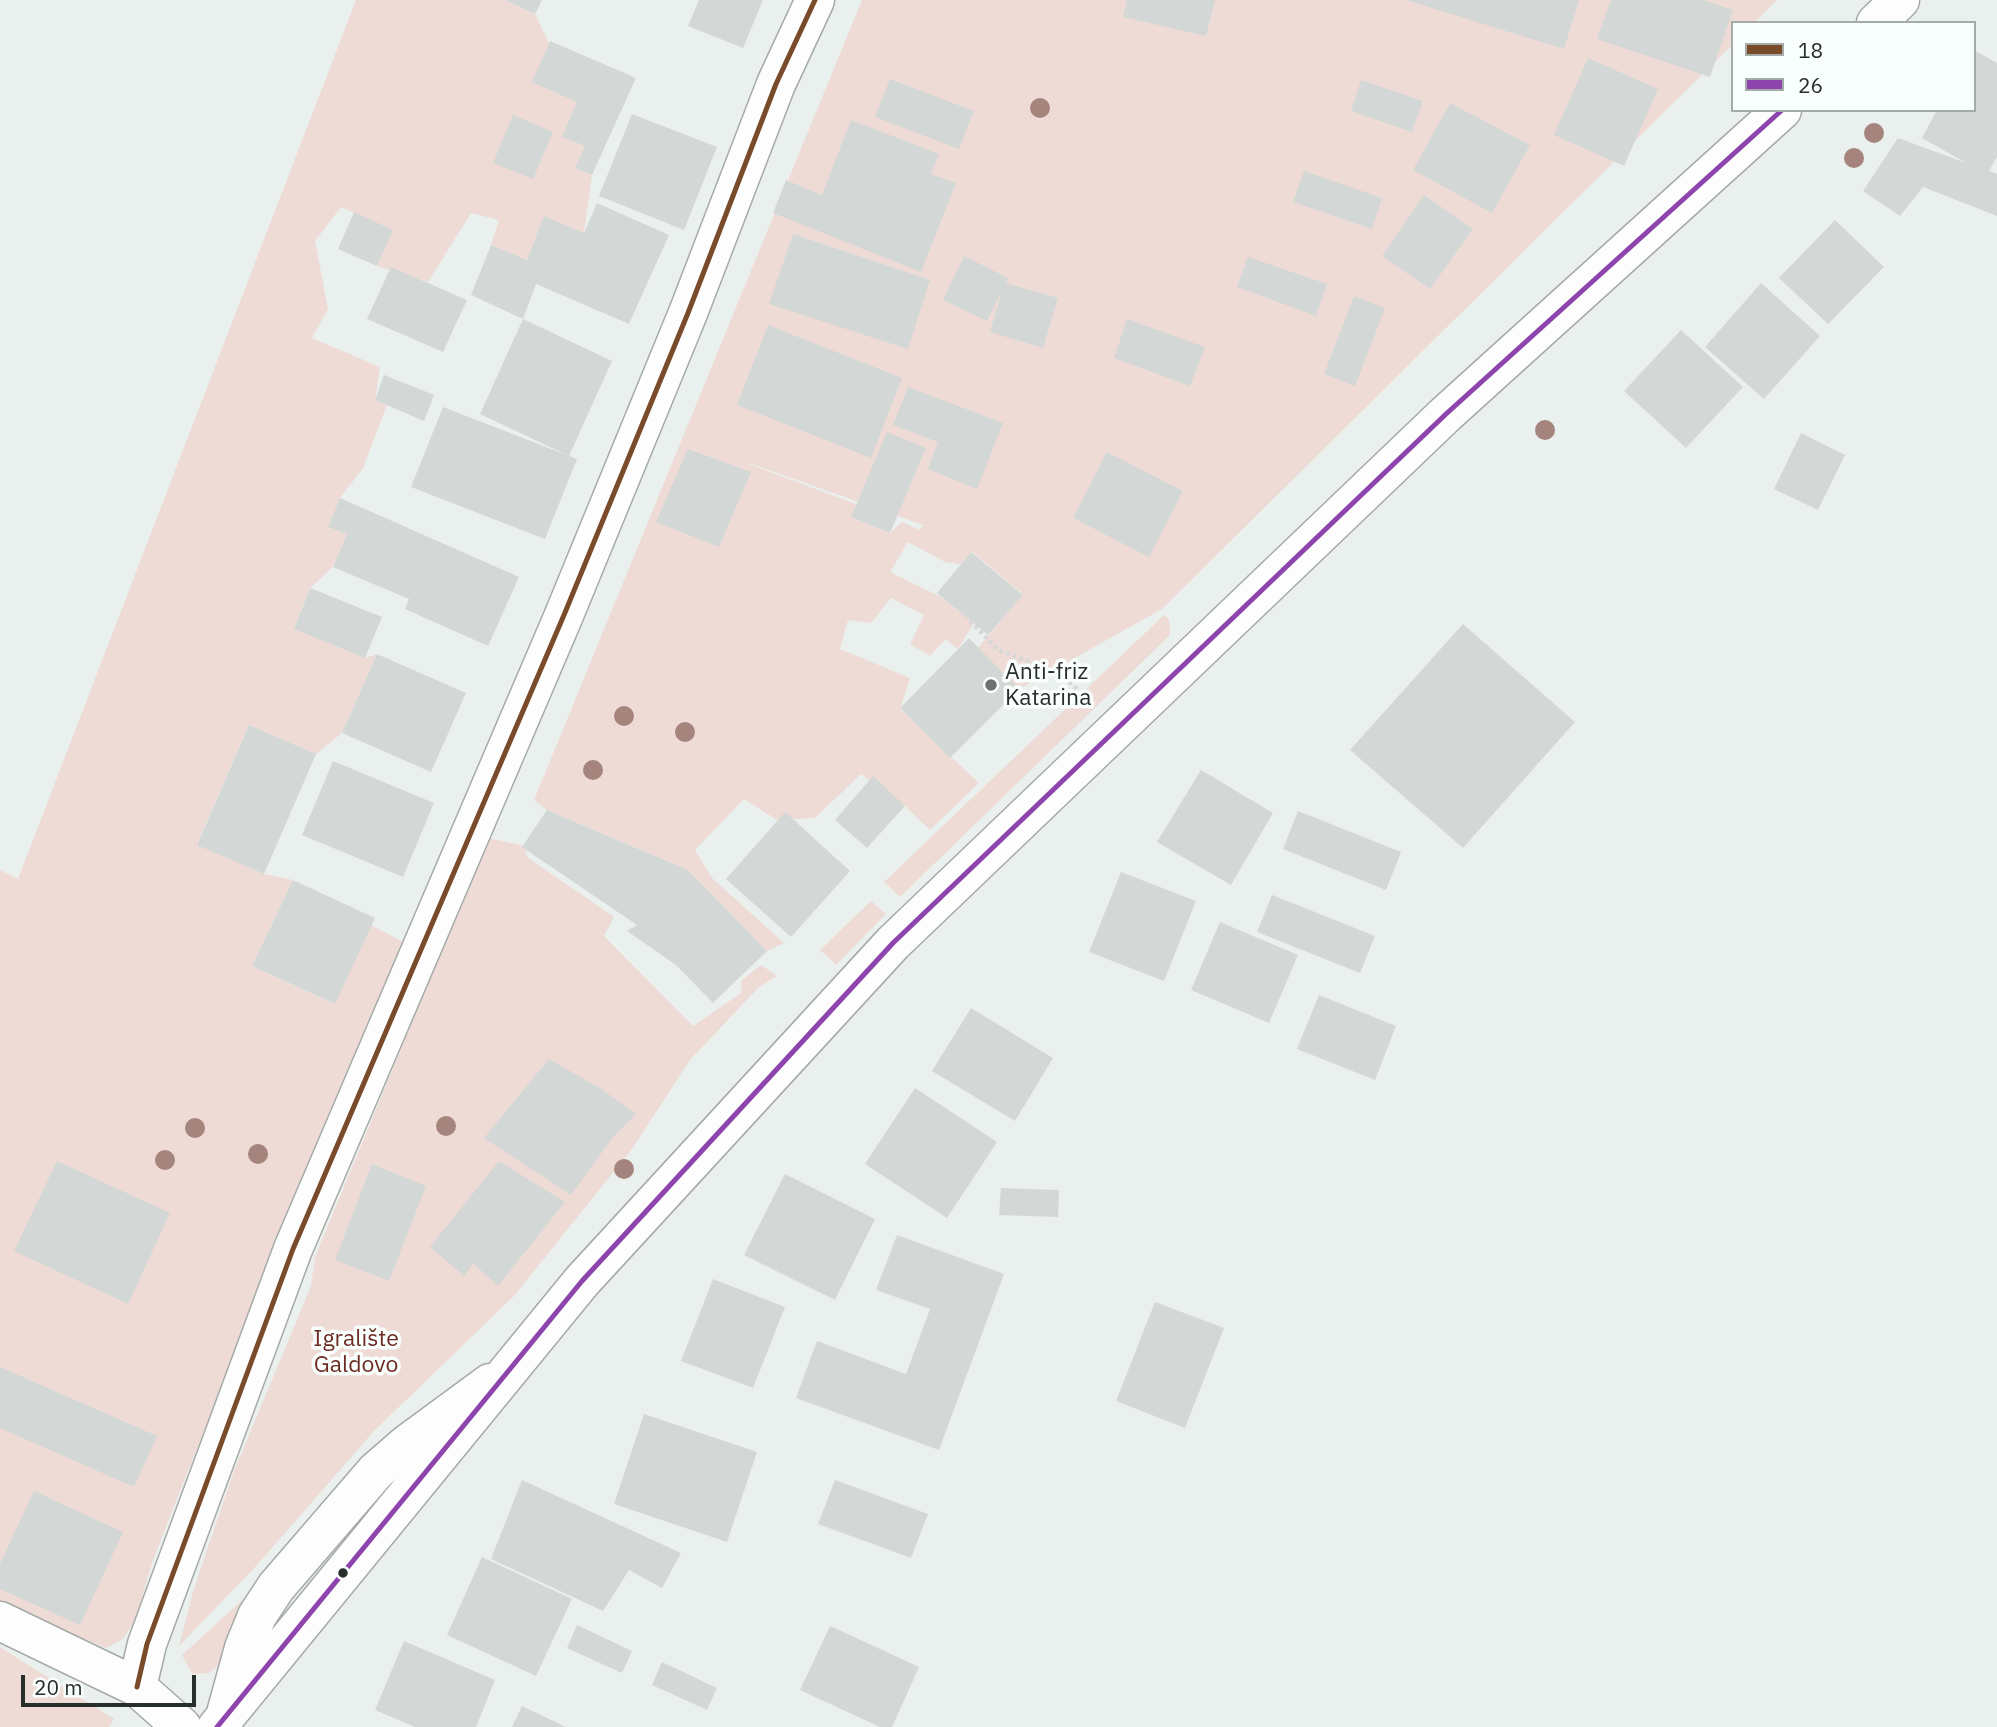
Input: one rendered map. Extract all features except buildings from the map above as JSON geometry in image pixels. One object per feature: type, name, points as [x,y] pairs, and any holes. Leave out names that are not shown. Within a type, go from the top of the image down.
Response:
[{"type":"main road","points":[[137,1687],[147,1644],[293,1249],[564,615],[688,313],[776,84],[815,0]]},
{"type":"main road","points":[[1878,21],[1900,0]]},
{"type":"main road","points":[[221,1722],[582,1281],[893,943],[1446,414],[1780,112]]},
{"type":"main road","points":[[0,1621],[137,1687],[182,1727]]},
{"type":"path","points":[[970,621],[998,650],[1060,673],[1077,689]]},
{"type":"green space","points":[[356,0],[505,0],[535,14],[577,102],[563,136],[585,146],[576,168],[592,175],[584,233],[544,217],[527,260],[491,245],[499,220],[471,213],[428,282],[377,266],[392,230],[341,207],[315,241],[328,309],[312,338],[380,367],[375,400],[387,405],[363,468],[340,498],[329,527],[347,534],[333,567],[310,588],[294,628],[365,658],[377,654],[342,733],[316,754],[249,725],[197,844],[264,874],[293,880],[252,966],[334,1004],[371,925],[403,942],[181,1488],[152,1563],[136,1619],[123,1639],[106,1648],[0,1604],[0,870],[18,879]]},
{"type":"green space","points":[[862,0],[1777,0],[1756,21],[1731,21],[1731,46],[1162,609],[1019,689],[978,648],[1023,594],[972,552],[960,564],[945,562],[908,542],[890,572],[941,597],[974,623],[958,649],[946,639],[930,656],[910,644],[924,615],[891,598],[871,623],[848,620],[840,649],[910,678],[900,709],[979,783],[930,830],[905,806],[861,774],[815,818],[777,820],[744,799],[695,850],[712,878],[784,943],[767,951],[688,870],[547,810],[534,800]],"holes":[[[749,463],[923,525],[920,530],[902,522],[890,533],[855,519],[856,504]]]},
{"type":"green space","points":[[1164,615],[1169,619],[1170,635],[900,897],[884,882]]},
{"type":"green space","name":"Igralište Galdovo","points":[[488,838],[525,846],[527,857],[614,917],[604,936],[693,1026],[741,993],[742,980],[761,965],[777,976],[758,988],[690,1060],[632,1149],[514,1296],[374,1431],[258,1564],[179,1646],[194,1588],[234,1471],[311,1286],[315,1257]]},
{"type":"green space","points":[[871,901],[886,914],[836,965],[820,950]]},
{"type":"green space","points":[[251,1592],[217,1667],[209,1673],[192,1674],[182,1655]]},
{"type":"green space","points":[[0,1647],[114,1719],[109,1727],[0,1727]]},
{"type":"transit line","name":"18","points":[[137,1687],[147,1644],[293,1249],[564,615],[688,313],[776,84],[815,0]]},
{"type":"transit line","name":"26","points":[[217,1727],[582,1281],[893,943],[1446,414],[1780,112]]},
{"type":"place","name":"Anti-friz Katarina","points":[[991,685]]}]
